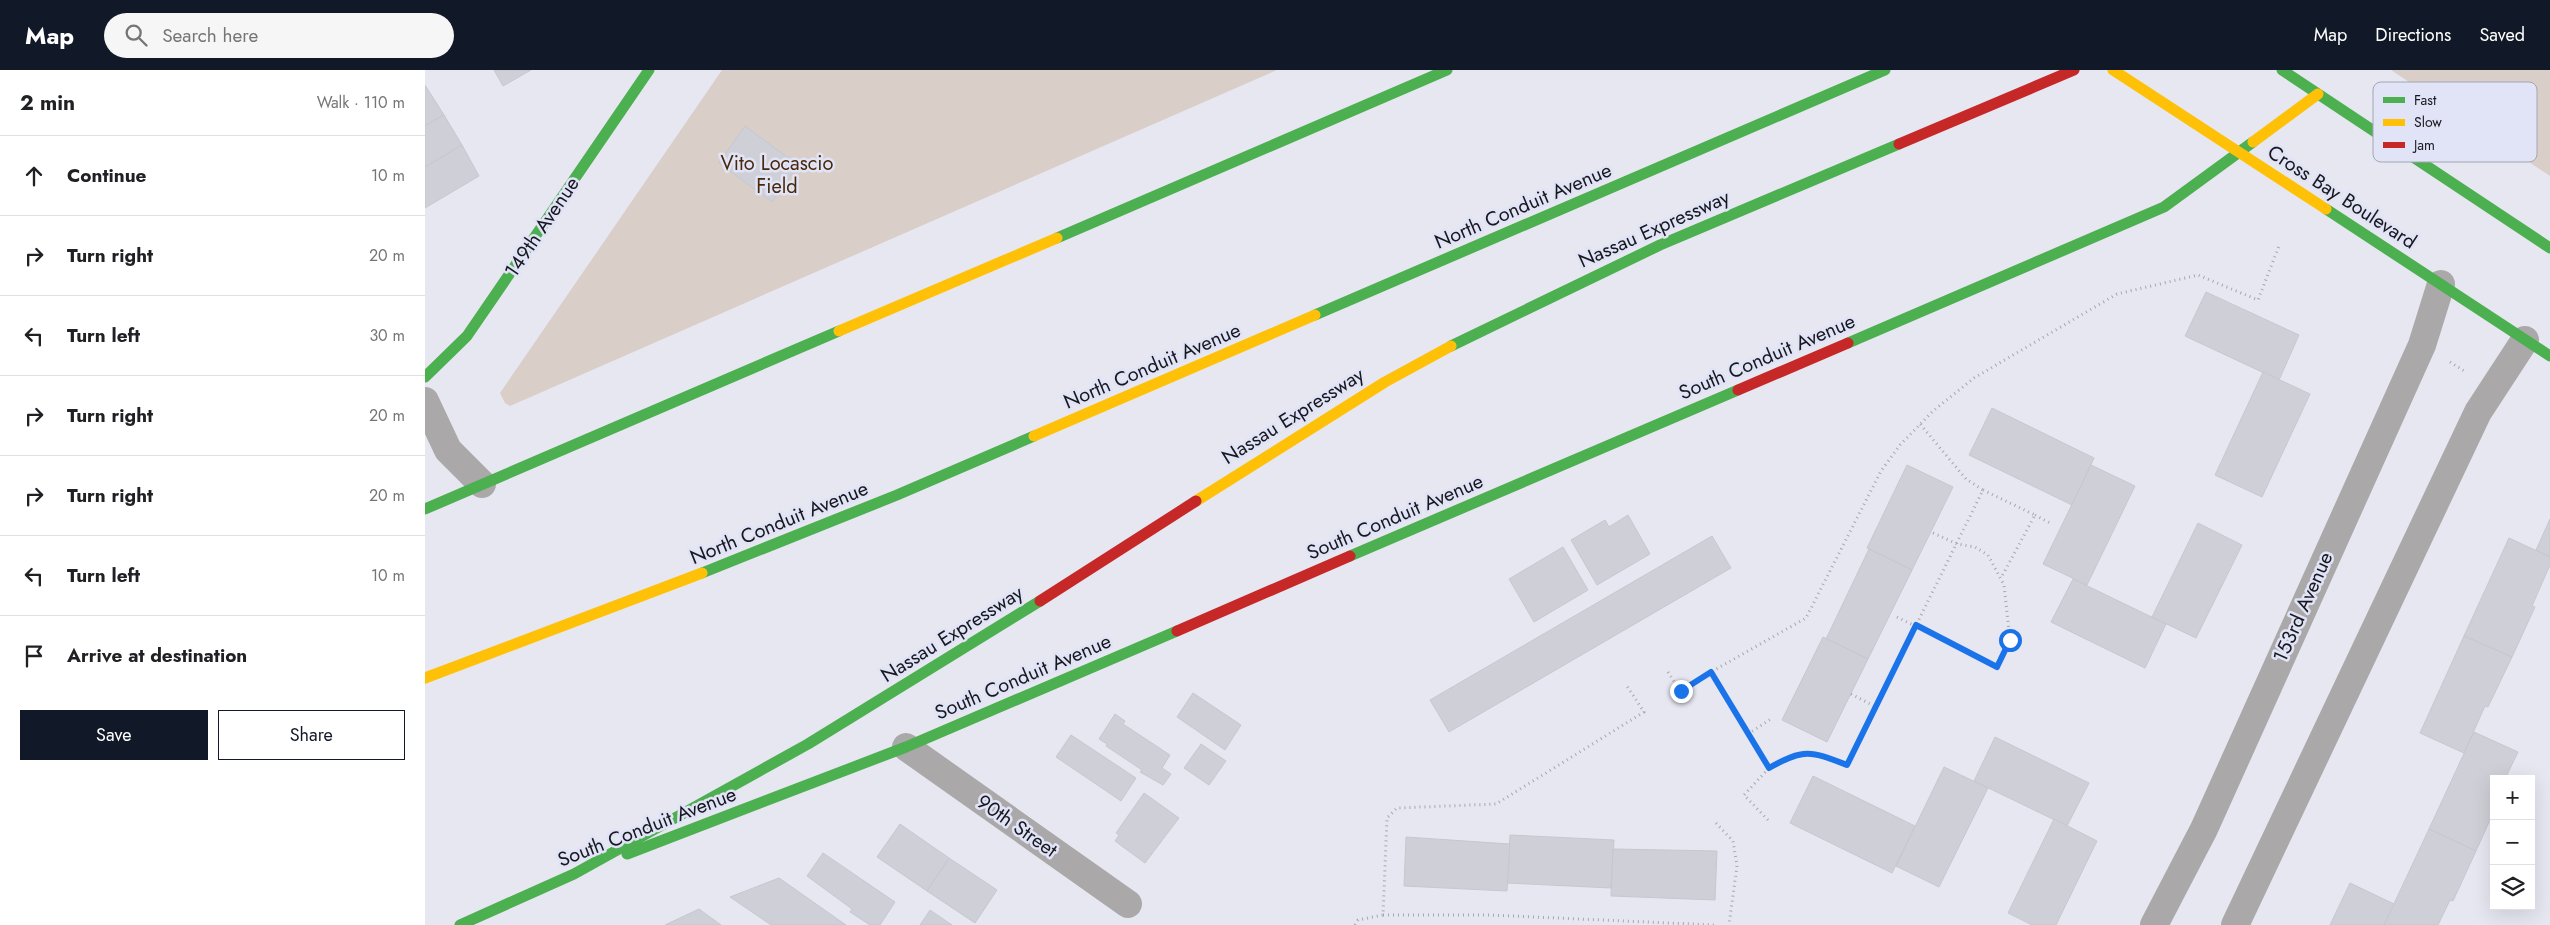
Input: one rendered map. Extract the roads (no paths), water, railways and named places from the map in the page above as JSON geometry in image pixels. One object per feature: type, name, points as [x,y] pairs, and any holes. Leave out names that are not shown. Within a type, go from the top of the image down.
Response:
[{"type":"main road","name":"149th Avenue","points":[[425,377],[467,336],[649,70]]},
{"type":"main road","points":[[425,508],[1447,70]]},
{"type":"main road","name":"North Conduit Avenue","points":[[425,678],[655,592],[897,495],[1885,70]]},
{"type":"main road","name":"Nassau Expressway","points":[[574,874],[902,688],[1211,489],[1385,382],[1476,333],[1660,246],[2074,70]]},
{"type":"main road","name":"Cross Bay Boulevard","points":[[2113,70],[2550,356]]},
{"type":"main road","points":[[2282,70],[2373,131]]},
{"type":"main road","name":"South Conduit Avenue","points":[[460,925],[574,874],[907,747],[2164,207],[2318,94]]},
{"type":"main road","points":[[2420,162],[2550,248]]},
{"type":"street","name":"153rd Avenue","points":[[2154,925],[2203,829],[2422,345],[2441,284]]},
{"type":"street","points":[[2235,925],[2478,412],[2525,340]]},
{"type":"street","points":[[425,401],[448,450],[482,484]]},
{"type":"street","name":"90th Street","points":[[907,747],[1127,904]]},
{"type":"park label","name":"Vito Locascio Field","points":[[777,174]]}]
